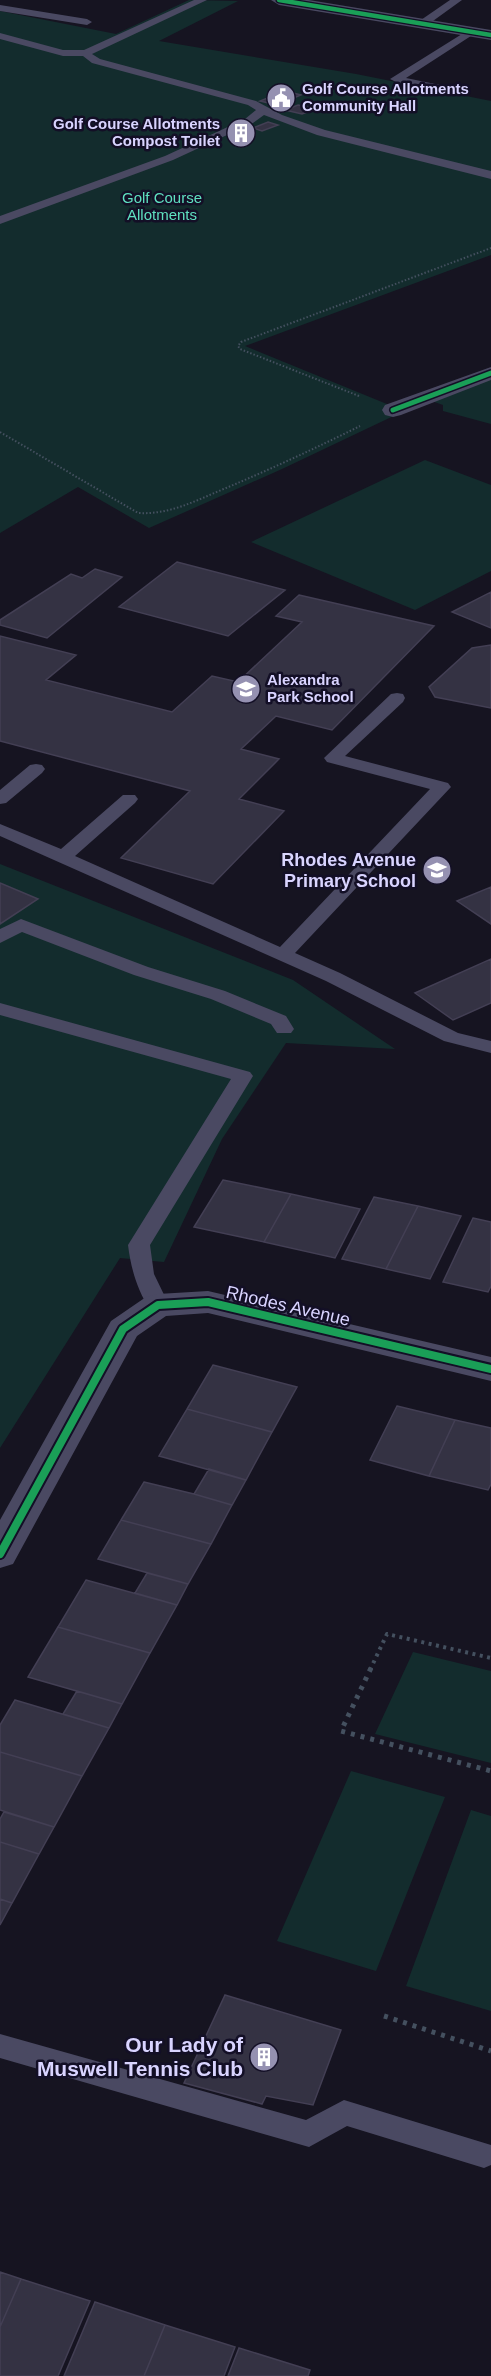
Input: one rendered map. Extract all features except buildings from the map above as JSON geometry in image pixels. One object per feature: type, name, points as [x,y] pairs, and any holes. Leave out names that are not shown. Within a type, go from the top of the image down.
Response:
[{"type":"street","points":[[279,0],[491,35]]},
{"type":"street","points":[[393,410],[491,373]]},
{"type":"street","name":"Rhodes Avenue","points":[[158,1305],[208,1302],[491,1369]]},
{"type":"street","points":[[0,1554],[123,1329],[158,1305]]},
{"type":"lane","points":[[63,53],[86,53],[202,0]]},
{"type":"lane","points":[[422,24],[457,0]]},
{"type":"lane","points":[[0,8],[87,22]]},
{"type":"lane","points":[[446,88],[396,79],[470,32]]},
{"type":"lane","points":[[0,36],[252,103],[262,111],[324,133],[491,175]]},
{"type":"lane","points":[[86,53],[96,62]]},
{"type":"lane","points":[[0,220],[169,158],[249,121],[262,111]]},
{"type":"lane","points":[[282,956],[442,787],[333,758],[397,698]]},
{"type":"lane","points":[[0,799],[36,769]]},
{"type":"lane","points":[[63,857],[129,800]]},
{"type":"lane","points":[[0,829],[333,977],[451,1037],[491,1047]]},
{"type":"lane","points":[[0,937],[21,925],[141,970],[218,995],[279,1020],[284,1029]]},
{"type":"lane","points":[[0,1009],[243,1076],[139,1245],[143,1274],[158,1305]]},
{"type":"lane","points":[[0,2046],[309,2134],[344,2113],[484,2155]]},
{"type":"path","points":[[393,410],[240,349],[238,346],[241,342],[491,248]]},
{"type":"path","points":[[0,432],[138,513],[150,515],[170,511],[277,467],[393,410]]},
{"type":"path","points":[[491,1658],[387,1634],[341,1731],[491,1771]]},
{"type":"path","points":[[384,2016],[491,2051]]},
{"type":"green space","name":"Golf Course Allotments","points":[[189,0],[238,1],[159,41],[356,74],[491,101],[491,255],[245,346],[404,411],[282,469],[149,528],[78,487],[0,533],[0,11],[116,34]]},
{"type":"green space","points":[[491,373],[491,424],[443,411],[443,405],[423,398]]},
{"type":"green space","points":[[425,460],[491,485],[491,571],[415,610],[251,542]]},
{"type":"green space","points":[[0,864],[293,980],[395,1049],[286,1043],[222,1139],[164,1262],[120,1258],[0,1448]]},
{"type":"green space","points":[[413,1652],[491,1671],[491,1763],[375,1734]]},
{"type":"green space","points":[[351,1771],[445,1797],[376,1971],[277,1941]]},
{"type":"green space","points":[[471,1810],[491,1816],[491,2011],[406,1986]]},
{"type":"cycle path","points":[[279,0],[491,35]]},
{"type":"cycle path","points":[[393,410],[491,373]]},
{"type":"cycle path","points":[[0,1554],[123,1329],[158,1305],[208,1302],[491,1369]]},
{"type":"place","name":"Golf Course Allotments Community Hall","points":[[281,98]]},
{"type":"place","name":"Golf Course Allotments Compost Toilet","points":[[241,133]]},
{"type":"place","name":"Alexandra Park School","points":[[246,689]]},
{"type":"place","name":"Rhodes Avenue Primary School","points":[[437,870]]},
{"type":"place","name":"Our Lady of Muswell Tennis Club","points":[[264,2057]]}]
